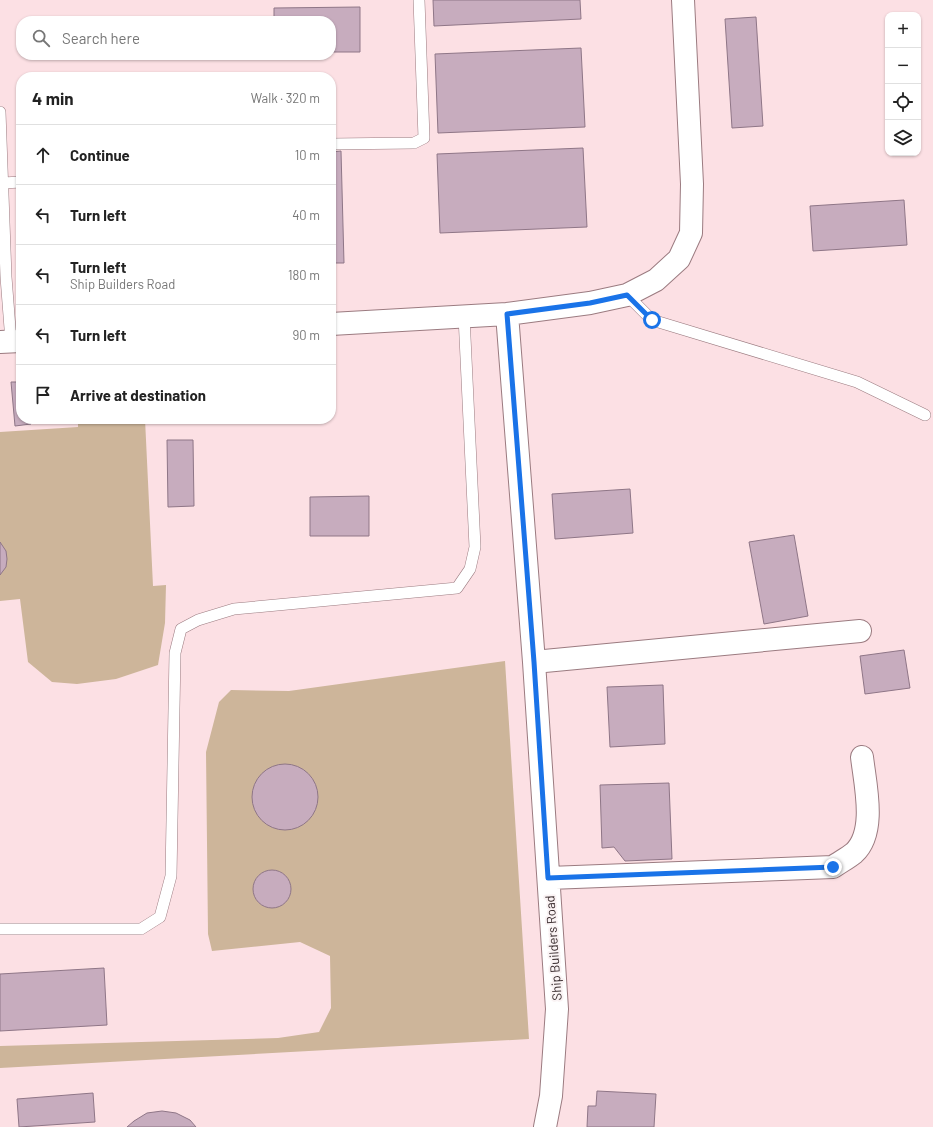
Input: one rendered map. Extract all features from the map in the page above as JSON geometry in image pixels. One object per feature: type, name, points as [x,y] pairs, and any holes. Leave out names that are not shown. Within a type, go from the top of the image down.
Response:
[{"type":"street","points":[[336,324],[507,314],[590,303],[627,295],[656,280],[679,259],[691,233],[692,184],[683,0]]},
{"type":"street","name":"Ship Builders Road","points":[[507,314],[534,662],[557,1009],[551,1096],[545,1127]]},
{"type":"street","points":[[534,662],[860,631]]},
{"type":"street","points":[[548,878],[833,867],[855,852],[865,835],[868,808],[862,757]]},
{"type":"lane","points":[[336,144],[414,143],[424,138],[420,0]]},
{"type":"lane","points":[[0,112],[6,277],[11,341]]},
{"type":"lane","points":[[3,183],[16,182]]},
{"type":"lane","points":[[627,295],[652,320],[857,382],[925,415]]},
{"type":"lane","points":[[0,929],[141,929],[160,917],[171,876],[175,653],[181,629],[198,620],[234,609],[457,588],[470,569],[475,547],[464,316]]},
{"type":"shaded area","points":[[78,424],[145,424],[153,586],[166,585],[165,623],[158,665],[116,679],[77,684],[52,682],[28,662],[20,599],[0,601],[0,432],[78,427]]},
{"type":"shaded area","points":[[505,661],[529,1039],[0,1068],[0,1046],[278,1038],[319,1032],[331,1008],[330,956],[300,942],[212,951],[208,934],[206,752],[219,702],[231,690],[289,691]]},
{"type":"building","points":[[433,0],[580,0],[581,19],[434,26]]},
{"type":"building","points":[[360,7],[360,52],[336,52],[336,16],[274,16],[274,8]]},
{"type":"building","points":[[756,17],[763,126],[732,128],[725,19]]},
{"type":"building","points":[[581,48],[585,127],[438,133],[435,54]]},
{"type":"building","points":[[583,148],[587,227],[440,233],[437,154]]},
{"type":"building","points":[[341,151],[344,263],[336,263],[336,152]]},
{"type":"building","points":[[904,200],[907,245],[813,251],[810,206]]},
{"type":"building","points":[[11,382],[16,382],[16,424],[31,424],[15,426]]},
{"type":"building","points":[[167,440],[193,440],[194,506],[168,507]]},
{"type":"building","points":[[630,489],[633,533],[555,539],[552,494]]},
{"type":"building","points":[[369,496],[369,536],[310,536],[310,497]]},
{"type":"building","points":[[794,535],[808,616],[764,624],[749,542]]},
{"type":"building","points":[[0,542],[6,551],[7,559],[6,567],[0,575]]},
{"type":"building","points":[[904,650],[910,688],[865,694],[860,656]]},
{"type":"building","points":[[663,685],[665,744],[610,747],[607,687]]},
{"type":"building","points":[[285,764],[297,767],[308,774],[315,785],[318,797],[315,809],[308,820],[297,827],[285,830],[273,827],[262,820],[255,809],[252,797],[255,785],[262,774],[273,767]]},
{"type":"building","points":[[669,783],[672,859],[625,861],[614,847],[602,848],[600,785]]},
{"type":"building","points":[[268,870],[276,870],[283,873],[288,878],[291,889],[288,900],[283,905],[276,908],[268,908],[261,905],[256,900],[253,893],[253,885],[256,878],[261,873]]},
{"type":"building","points":[[104,968],[107,1025],[0,1031],[0,974]]},
{"type":"building","points":[[597,1091],[656,1094],[654,1127],[587,1127],[588,1106],[596,1106]]},
{"type":"building","points":[[93,1093],[95,1122],[19,1127],[17,1099]]},
{"type":"building","points":[[162,1111],[176,1113],[190,1120],[196,1127],[127,1127],[147,1113]]},
{"type":"route","points":[[652,320],[627,295],[590,303],[507,314],[534,662],[548,878],[833,867]]}]
